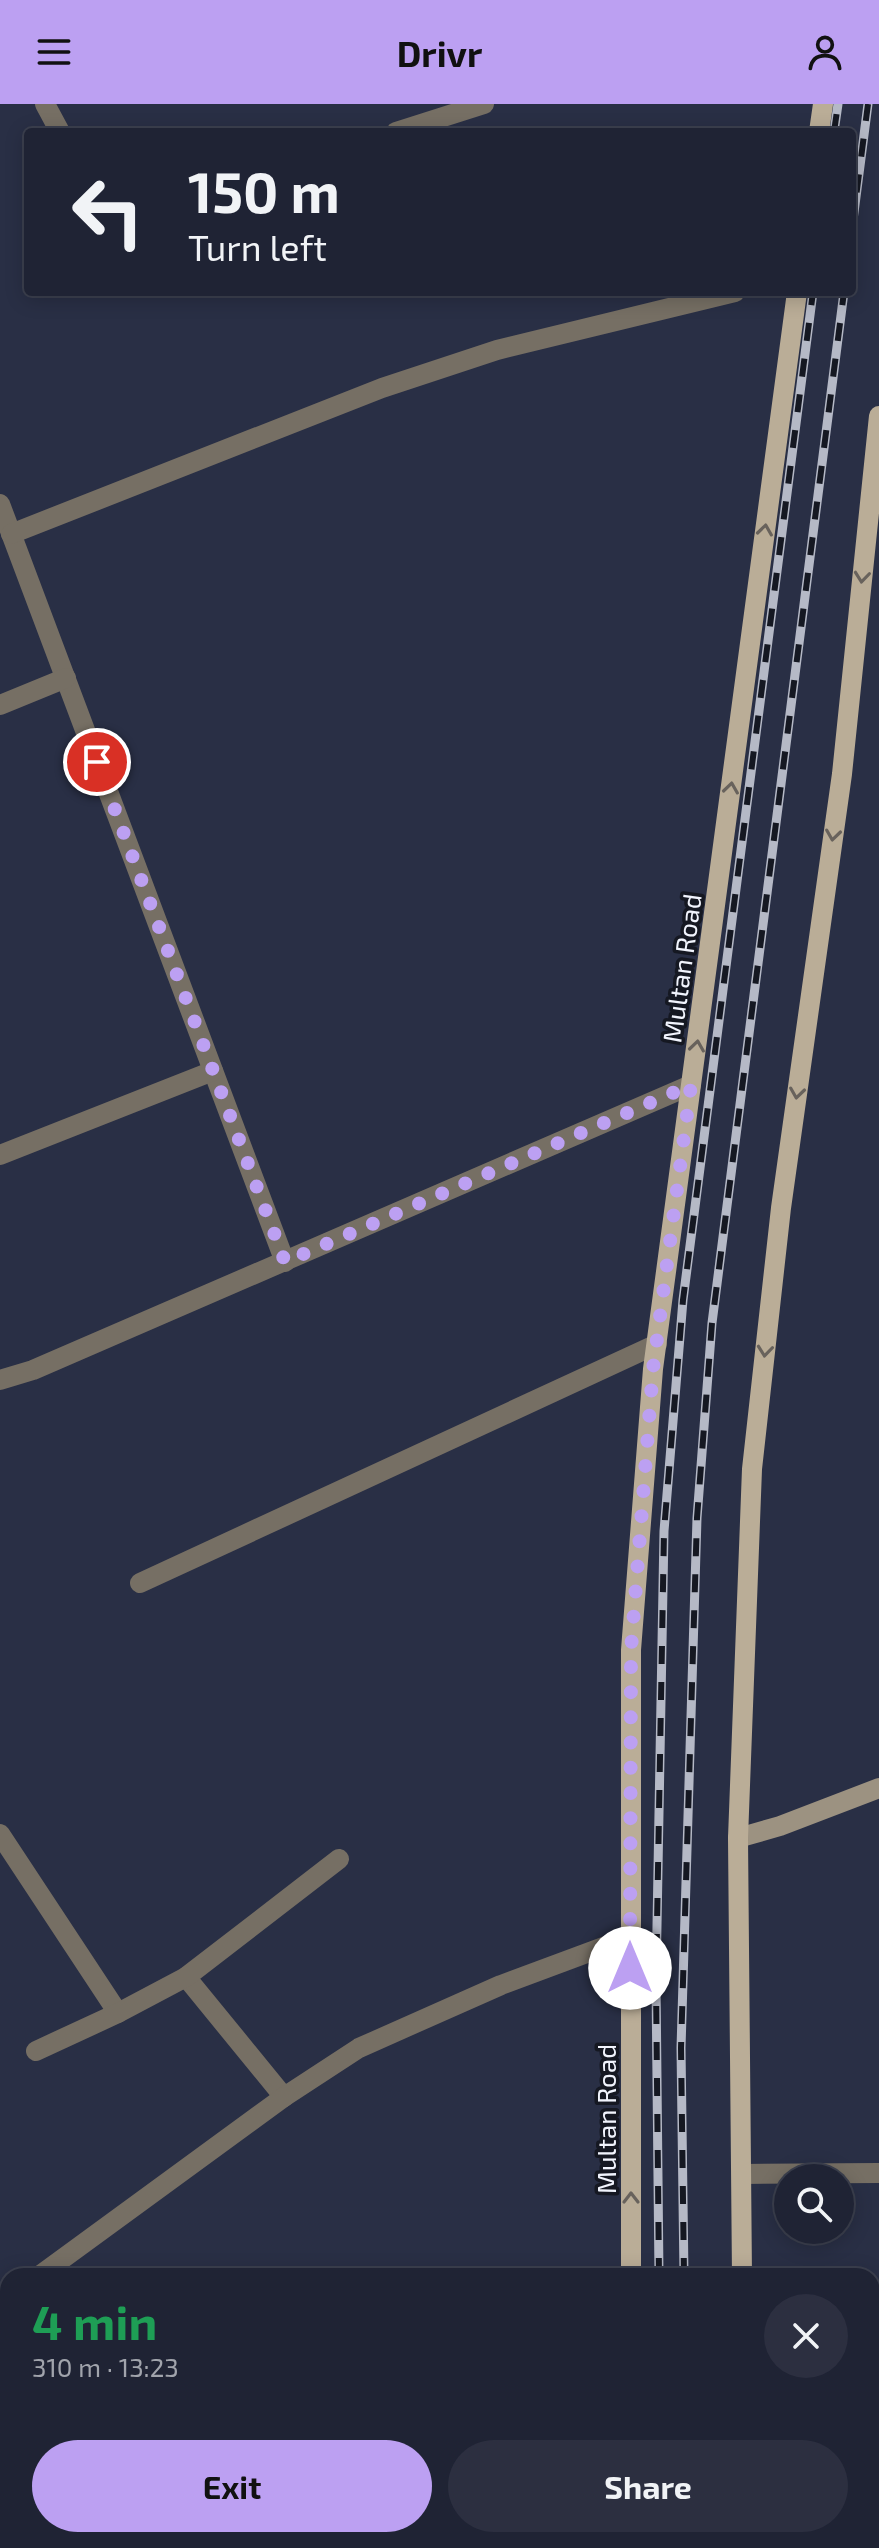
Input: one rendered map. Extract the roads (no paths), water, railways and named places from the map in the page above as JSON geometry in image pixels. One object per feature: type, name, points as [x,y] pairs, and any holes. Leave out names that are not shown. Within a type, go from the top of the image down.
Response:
[{"type":"main road","points":[[820,128],[823,104]]},
{"type":"main road","name":"Multan Road","points":[[631,2268],[631,1650],[657,1344],[796,296]]},
{"type":"main road","points":[[742,2268],[738,1838],[752,1469],[781,1208],[842,774],[879,416]]},
{"type":"street","points":[[45,104],[58,128]]},
{"type":"street","points":[[409,128],[484,104]]},
{"type":"street","points":[[11,534],[411,378],[497,350],[719,296]]},
{"type":"street","points":[[1,510],[285,1262]]},
{"type":"street","points":[[0,705],[66,678]]},
{"type":"street","points":[[0,1155],[213,1071]]},
{"type":"street","points":[[0,1380],[33,1370],[691,1085]]},
{"type":"street","points":[[140,1583],[657,1344]]},
{"type":"street","points":[[738,1838],[780,1826],[879,1788]]},
{"type":"street","points":[[0,1834],[118,2013]]},
{"type":"street","points":[[36,2051],[186,1977],[339,1859]]},
{"type":"street","points":[[50,2268],[284,2097],[359,2048],[501,1985],[630,1937]]},
{"type":"street","points":[[186,1977],[284,2097]]},
{"type":"street","points":[[742,2174],[879,2173]]},
{"type":"railway","points":[[835,128],[838,104]]},
{"type":"railway","points":[[856,197],[868,104]]},
{"type":"railway","points":[[659,2268],[656,1982],[664,1531],[683,1300],[812,296]]},
{"type":"railway","points":[[684,2268],[681,2048],[697,1518],[712,1323],[843,296]]}]
